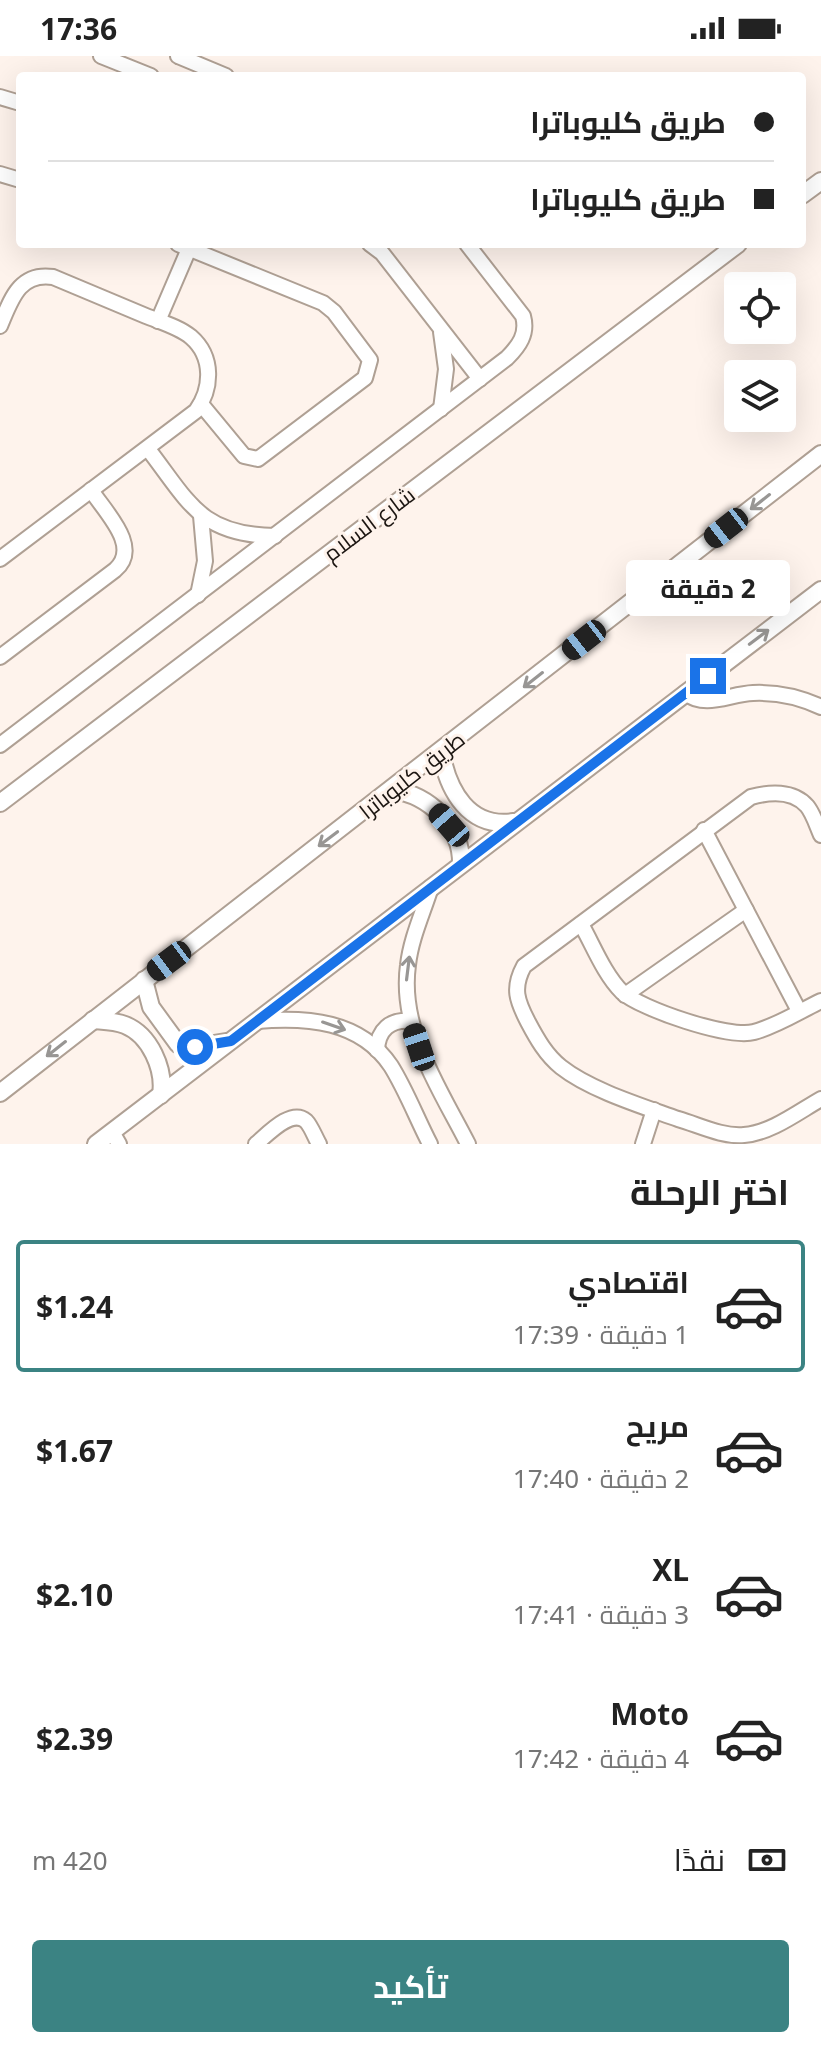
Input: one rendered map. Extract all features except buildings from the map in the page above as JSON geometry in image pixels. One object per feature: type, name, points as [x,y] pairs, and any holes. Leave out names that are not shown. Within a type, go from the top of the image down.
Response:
[{"type":"main road","name":"شارع السلام","points":[[0,803],[733,248]]},
{"type":"main road","name":"طريق كليوباترا","points":[[0,1093],[821,454]]},
{"type":"main road","points":[[96,1144],[116,1138],[161,1095],[821,590]]},
{"type":"main road","points":[[441,752],[451,785],[468,810],[495,824],[515,822]]},
{"type":"main road","points":[[393,790],[416,795],[435,808],[455,835],[461,864]]},
{"type":"main road","points":[[144,980],[151,1007],[178,1044],[195,1047],[231,1041]]},
{"type":"main road","points":[[93,1020],[121,1024],[138,1033],[158,1061],[162,1075],[161,1095]]},
{"type":"street","points":[[101,56],[141,72]]},
{"type":"street","points":[[178,56],[216,72]]},
{"type":"street","points":[[158,321],[185,248]]},
{"type":"street","points":[[191,248],[323,303],[334,312],[370,360],[365,378],[258,459],[244,456],[201,404]]},
{"type":"street","points":[[375,248],[480,379]]},
{"type":"street","points":[[0,745],[513,352],[522,338],[525,323],[519,310],[470,248]]},
{"type":"street","points":[[0,326],[18,287],[30,278],[45,276],[185,332],[202,349],[208,383],[196,411],[0,559]]},
{"type":"street","points":[[441,328],[446,369],[441,409]]},
{"type":"street","points":[[148,449],[201,516],[231,530],[275,536]]},
{"type":"street","points":[[0,657],[123,561],[125,542],[91,490]]},
{"type":"street","points":[[198,595],[205,561],[201,516]]},
{"type":"street","points":[[685,693],[702,702],[739,694],[778,694],[821,707]]},
{"type":"street","points":[[821,835],[807,806],[798,799],[777,793],[751,797],[524,966],[517,983],[517,1001],[542,1047],[559,1065],[579,1079],[654,1110],[718,1132],[744,1135],[768,1128],[821,1099]]},
{"type":"street","points":[[704,830],[799,1011]]},
{"type":"street","points":[[431,887],[408,965],[406,983],[411,1021],[419,1047],[468,1144]]},
{"type":"street","points":[[625,995],[746,910]]},
{"type":"street","points":[[581,924],[613,982],[625,995],[641,1004],[727,1032],[754,1032],[821,1001]]},
{"type":"street","points":[[257,1021],[313,1019],[336,1025],[358,1036],[377,1050],[391,1066],[430,1144]]},
{"type":"street","points":[[377,1050],[380,1033],[386,1027],[402,1020],[411,1021]]},
{"type":"street","points":[[643,1144],[654,1110]]},
{"type":"street","points":[[256,1144],[287,1120],[297,1118],[307,1122],[319,1144]]},
{"type":"route","points":[[195,1047],[231,1041],[708,676]]}]
